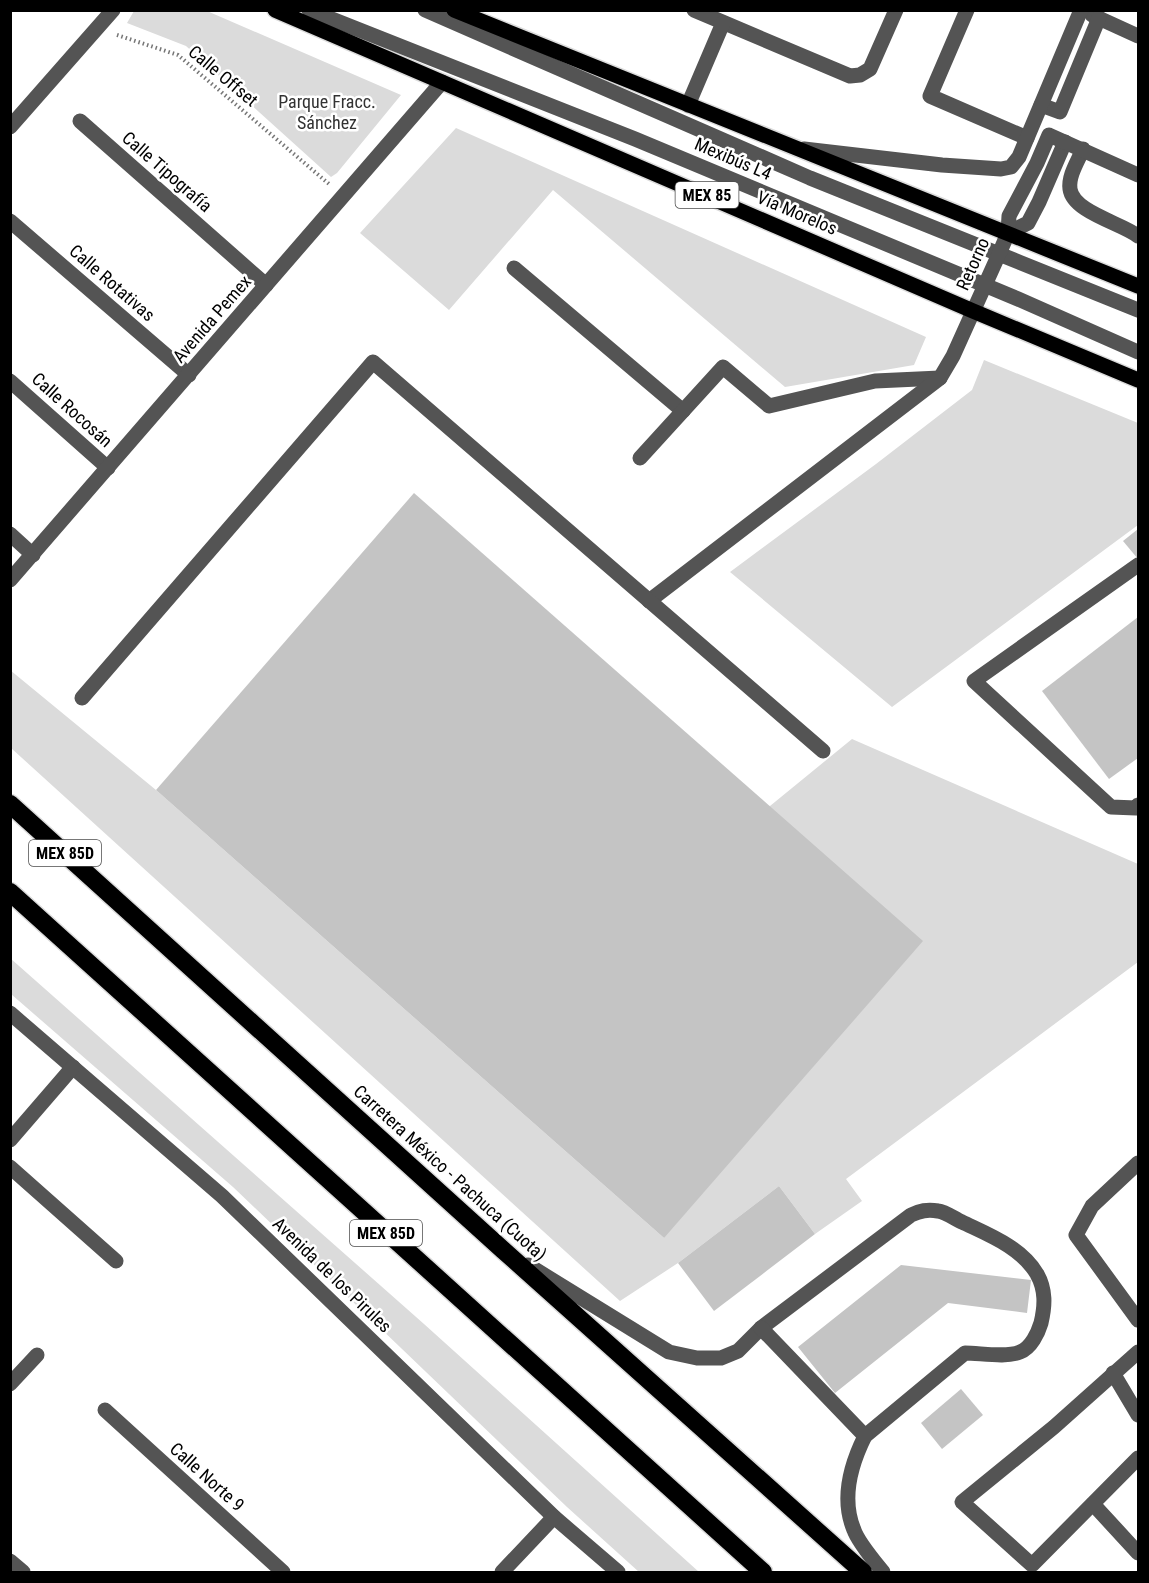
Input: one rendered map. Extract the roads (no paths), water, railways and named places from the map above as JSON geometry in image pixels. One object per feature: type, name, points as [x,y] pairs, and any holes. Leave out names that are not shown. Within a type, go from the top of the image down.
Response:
[{"type":"highway","name":"Carretera México - Pachuca (Cuota)","points":[[10,804],[863,1572]]},
{"type":"highway","name":"MEX 85D","points":[[10,892],[763,1572]]},
{"type":"main road","name":"Vía Morelos","points":[[275,10],[1138,380]]},
{"type":"main road","points":[[454,10],[1138,286]]},
{"type":"street","points":[[10,127],[113,10]]},
{"type":"street","name":"Mexibús L4","points":[[309,10],[635,139],[985,285],[1138,352]]},
{"type":"street","name":"Mexibús L4","points":[[424,10],[810,178],[1138,310]]},
{"type":"street","points":[[694,10],[850,76],[860,75],[870,69],[896,10]]},
{"type":"street","points":[[967,10],[930,96],[1027,138]]},
{"type":"street","points":[[796,148],[942,165],[1001,169],[1011,167],[1019,157],[1082,10],[1138,36]]},
{"type":"street","points":[[1041,105],[1060,112],[1100,18]]},
{"type":"street","points":[[688,105],[723,23]]},
{"type":"street","name":"Avenida Pemex","points":[[10,580],[442,82]]},
{"type":"street","name":"Calle Tipografía","points":[[80,121],[266,285]]},
{"type":"street","name":"Retorno","points":[[940,378],[974,311],[1008,233],[1009,216],[1049,135],[1083,149]]},
{"type":"street","points":[[1138,174],[1083,149],[1069,189],[1073,200],[1084,209],[1138,236]]},
{"type":"street","name":"Calle Rotativas","points":[[10,221],[189,375]]},
{"type":"street","points":[[514,268],[683,411]]},
{"type":"street","points":[[82,699],[373,362],[823,751]]},
{"type":"street","points":[[640,458],[723,367],[769,406],[875,381],[940,378]]},
{"type":"street","points":[[649,601],[940,378]]},
{"type":"street","name":"Calle Rocosán","points":[[10,381],[108,468]]},
{"type":"street","points":[[10,534],[33,555]]},
{"type":"street","points":[[1138,565],[974,681],[1111,807],[1136,808],[1138,806]]},
{"type":"street","name":"Avenida de los Pirules","points":[[10,1013],[222,1196],[554,1517],[618,1572]]},
{"type":"street","points":[[10,1140],[73,1067]]},
{"type":"street","points":[[1138,1163],[1092,1206],[1076,1235],[1138,1320]]},
{"type":"street","points":[[10,1167],[116,1261]]},
{"type":"street","points":[[503,1250],[669,1352],[698,1358],[721,1358],[738,1351],[760,1328],[911,1215],[924,1210],[939,1211],[999,1241],[1024,1257],[1037,1275],[1044,1293],[1044,1311],[1040,1327],[1032,1342],[1022,1352],[965,1353],[865,1436],[857,1451],[849,1480],[849,1510],[854,1531],[883,1572]]},
{"type":"street","points":[[760,1328],[865,1436]]},
{"type":"street","points":[[1138,1352],[1054,1426],[962,1502],[1032,1565],[1138,1458]]},
{"type":"street","points":[[10,1384],[36,1355]]},
{"type":"street","points":[[1113,1373],[1138,1415]]},
{"type":"street","name":"Calle Norte 9","points":[[105,1410],[283,1572]]},
{"type":"street","points":[[1093,1504],[1138,1553]]},
{"type":"street","points":[[502,1572],[554,1517]]},
{"type":"street","points":[[10,1561],[22,1572]]},
{"type":"park label","name":"Parque Fracc. Sánchez","points":[[327,112]]}]
